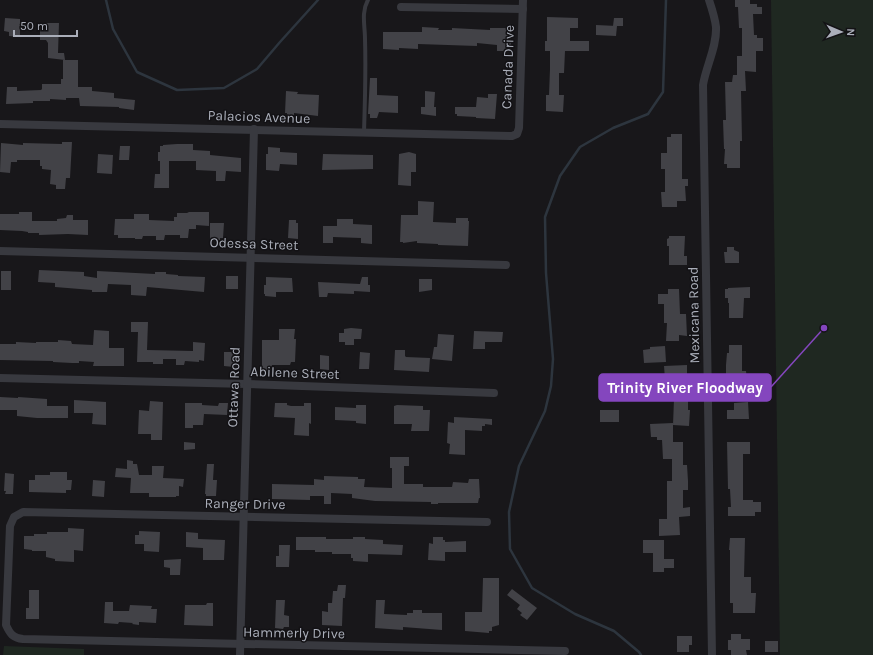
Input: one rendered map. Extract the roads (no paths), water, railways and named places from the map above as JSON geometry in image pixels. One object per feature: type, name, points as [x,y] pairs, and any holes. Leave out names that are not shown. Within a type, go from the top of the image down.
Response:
[{"type":"street","name":"Canada Drive","points":[[517,134],[519,128],[523,0]]},
{"type":"street","name":"Mexicana Road","points":[[710,0],[716,27],[715,39],[703,85],[712,655]]},
{"type":"street","points":[[401,7],[523,10]]},
{"type":"street","name":"Palacios Avenue","points":[[0,124],[512,136],[517,134]]},
{"type":"street","name":"Ottawa Road","points":[[240,655],[254,130]]},
{"type":"street","name":"Odessa Street","points":[[0,251],[506,265]]},
{"type":"street","name":"Abilene Street","points":[[0,378],[247,384],[494,393]]},
{"type":"street","name":"Ranger Drive","points":[[4,560],[10,526],[14,517],[23,512],[487,522]]},
{"type":"street","name":"Hammerly Drive","points":[[4,560],[6,625],[9,632],[15,638],[566,653]]},
{"type":"lane","points":[[364,133],[365,39],[363,17],[364,8],[368,0]]},
{"type":"waterway","points":[[106,0],[113,29],[137,72],[177,90],[224,88],[257,69],[318,0]]},
{"type":"waterway","points":[[641,655],[614,631],[575,614],[532,588],[510,549],[509,512],[519,466],[545,411],[551,386],[553,359],[546,273],[545,217],[560,176],[580,147],[613,128],[648,114],[663,92],[666,0]]},
{"type":"place","name":"Trinity River Floodway","points":[[824,328]]}]
